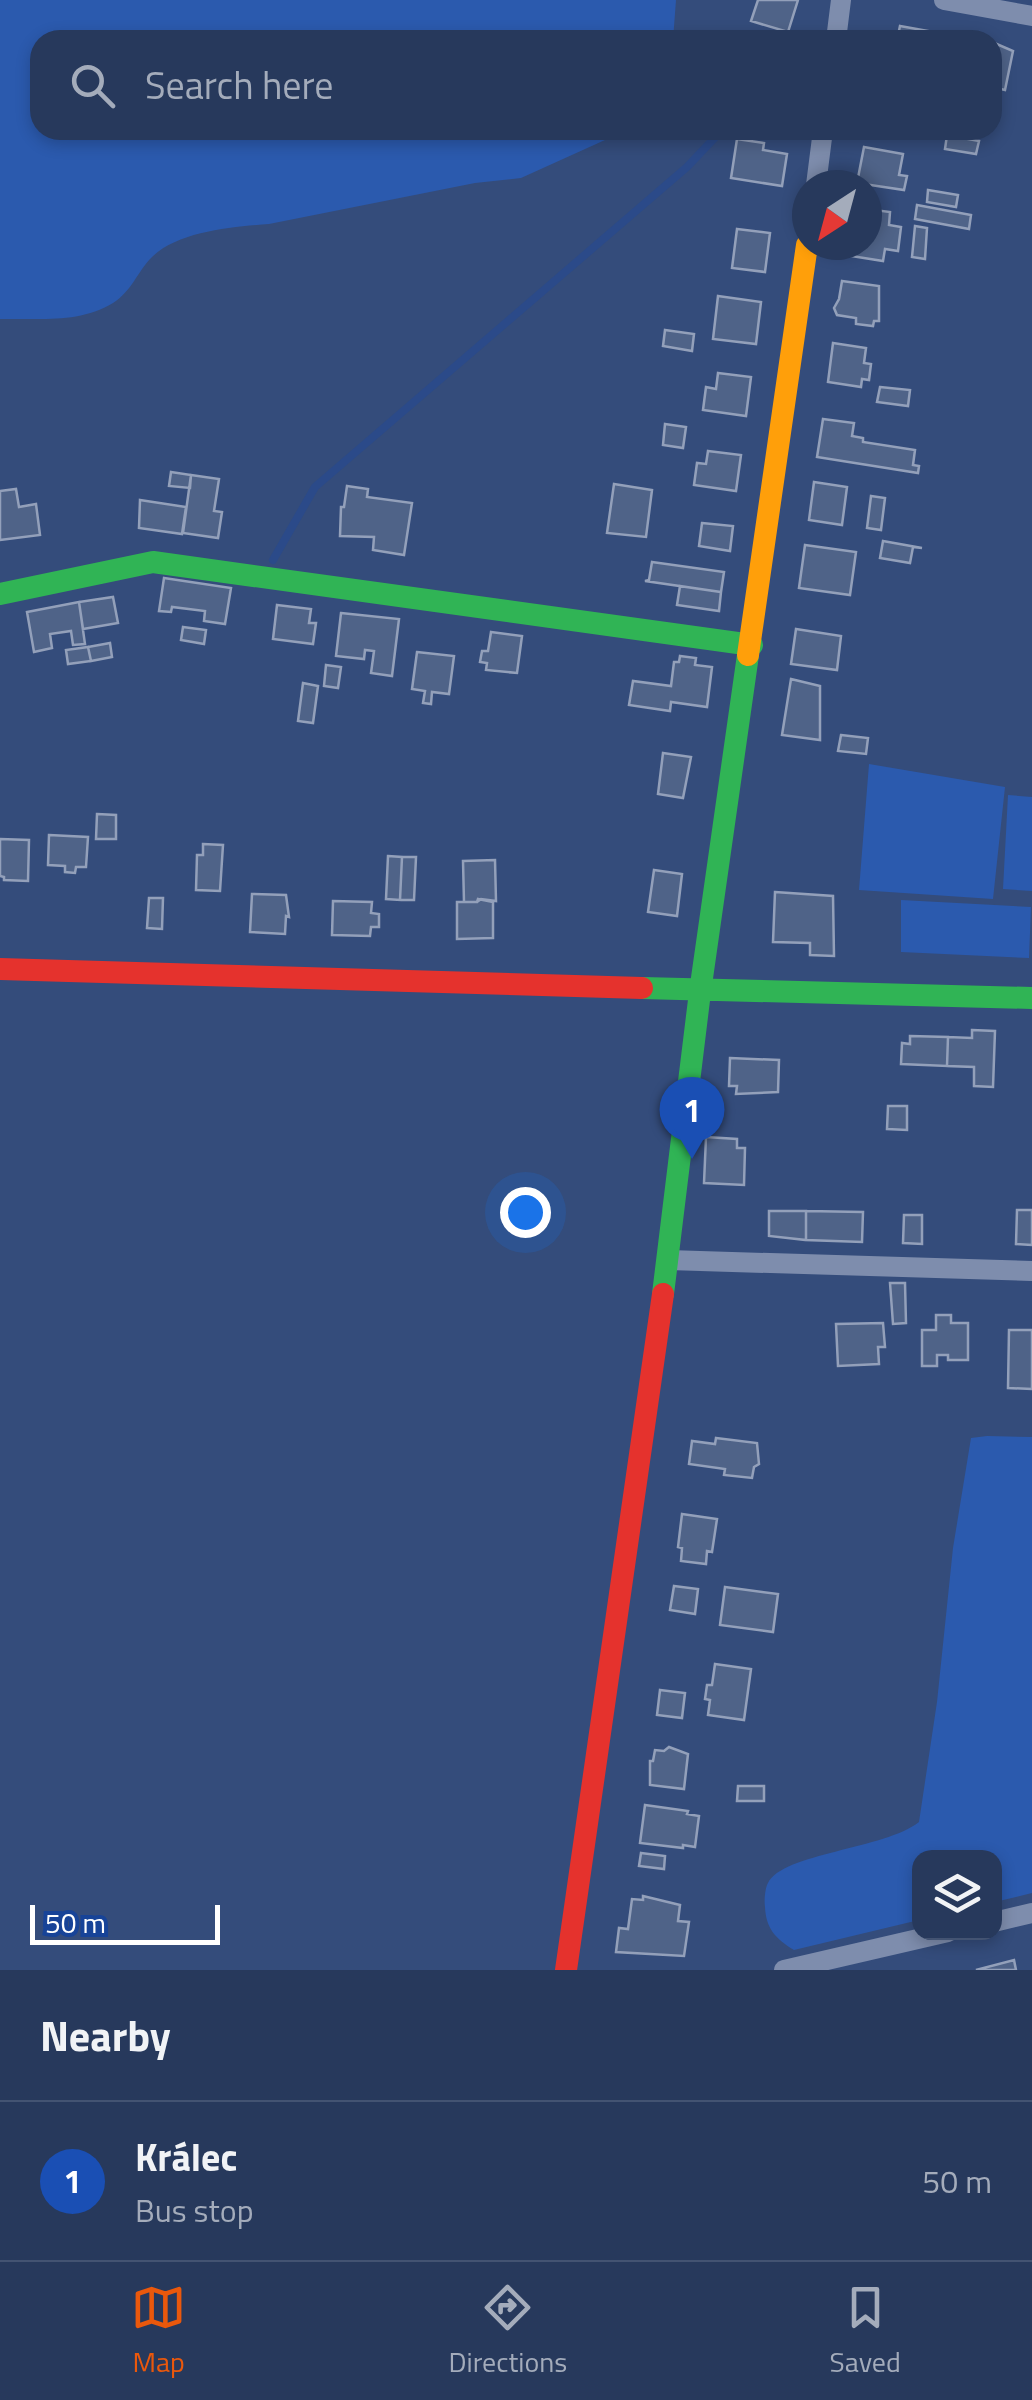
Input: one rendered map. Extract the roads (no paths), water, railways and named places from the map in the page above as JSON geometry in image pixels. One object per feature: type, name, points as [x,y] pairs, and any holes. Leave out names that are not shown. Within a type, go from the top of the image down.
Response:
[{"type":"street","points":[[838,30],[842,0]]},
{"type":"street","points":[[944,0],[1032,16]]},
{"type":"street","points":[[818,170],[823,140]]},
{"type":"street","points":[[566,1970],[668,1260],[700,992],[806,260]]},
{"type":"street","points":[[0,594],[153,562],[752,645]]},
{"type":"street","points":[[0,969],[311,976],[700,992],[1032,998]]},
{"type":"street","points":[[668,1260],[1032,1271]]},
{"type":"street","points":[[1002,1920],[1032,1913]]},
{"type":"street","points":[[784,1970],[913,1940]]},
{"type":"waterway","points":[[273,560],[315,487],[687,167],[713,140]]},
{"type":"place","name":"Králec","points":[[692,1159]]}]
